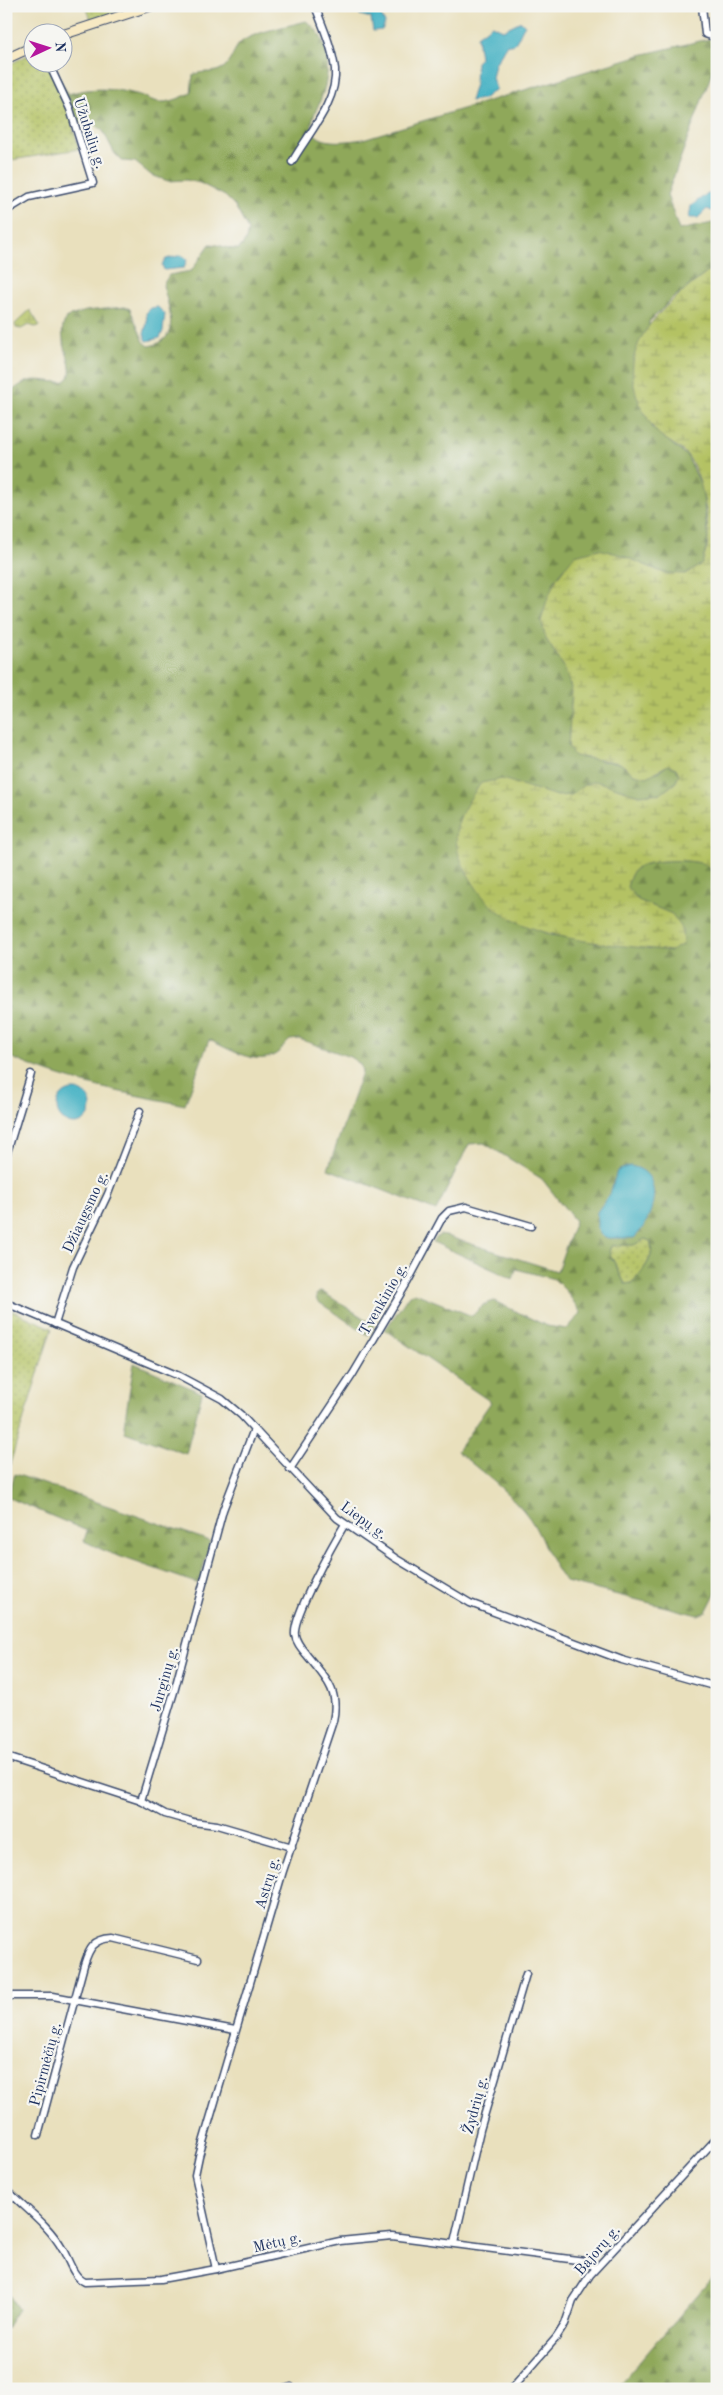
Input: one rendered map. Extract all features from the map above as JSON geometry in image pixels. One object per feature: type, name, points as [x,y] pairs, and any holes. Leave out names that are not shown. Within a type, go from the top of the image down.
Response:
[{"type":"main road","points":[[72,32],[151,6]]},
{"type":"main road","points":[[6,59],[22,52]]},
{"type":"street","points":[[292,162],[323,110],[335,78],[330,46],[315,6]]},
{"type":"street","points":[[702,6],[705,34],[717,36]]},
{"type":"street","name":"Užubalių g.","points":[[6,211],[29,197],[93,183],[70,109],[53,72]]},
{"type":"street","points":[[6,1156],[31,1074]]},
{"type":"street","name":"Džiaugsmo g.","points":[[55,1324],[73,1267],[108,1194],[140,1111]]},
{"type":"street","name":"Tvenkinio g.","points":[[290,1469],[353,1374],[408,1282],[442,1218],[449,1211],[466,1208],[531,1226]]},
{"type":"street","name":"Liepų g.","points":[[6,1303],[203,1387],[222,1399],[254,1429],[337,1518],[395,1558],[470,1603],[622,1660],[717,1687]]},
{"type":"street","name":"Jurginų g.","points":[[141,1801],[174,1692],[223,1510],[254,1429]]},
{"type":"street","name":"Astrų g.","points":[[216,2269],[195,2176],[204,2134],[235,2030],[337,1704],[334,1692],[299,1646],[294,1629],[326,1558],[345,1524]]},
{"type":"street","points":[[6,1757],[141,1801],[165,1814],[193,1822],[217,1825],[292,1847]]},
{"type":"street","name":"Pipirmėčių g.","points":[[38,2135],[88,1950],[102,1939],[113,1938],[198,1959]]},
{"type":"street","name":"Žydrių g.","points":[[454,2243],[480,2130],[526,1974]]},
{"type":"street","points":[[6,1996],[53,1996],[74,1999],[235,2030]]},
{"type":"street","name":"Bajorų g.","points":[[511,2389],[556,2338],[579,2290],[596,2268],[717,2138]]},
{"type":"street","name":"Mėtų g.","points":[[6,2189],[47,2227],[81,2280],[161,2279],[216,2269],[324,2244],[360,2238],[392,2236],[585,2261],[596,2268]]},
{"type":"green space","points":[[86,6],[136,6],[91,20]]},
{"type":"green space","points":[[306,21],[320,35],[324,44],[327,63],[326,83],[312,122],[313,130],[317,136],[331,141],[363,139],[640,55],[717,37],[717,59],[667,195],[679,230],[717,222],[717,265],[672,299],[649,322],[652,428],[687,456],[702,487],[708,540],[702,565],[685,574],[664,573],[621,555],[546,639],[564,667],[572,691],[568,747],[602,761],[620,763],[634,774],[658,772],[668,765],[676,768],[679,774],[676,782],[662,793],[639,795],[621,790],[584,785],[571,795],[557,796],[500,913],[550,935],[671,951],[672,914],[638,900],[627,887],[632,873],[638,867],[653,862],[680,861],[704,864],[717,874],[717,1590],[706,1612],[698,1615],[566,1582],[559,1574],[530,1518],[500,1487],[457,1451],[491,1402],[385,1330],[409,1295],[415,1293],[472,1316],[483,1305],[494,1301],[547,1326],[567,1329],[581,1313],[567,1292],[554,1279],[516,1269],[513,1279],[433,1242],[439,1235],[446,1236],[557,1271],[575,1221],[542,1179],[484,1143],[469,1144],[436,1211],[328,1169],[362,1072],[360,1064],[350,1057],[299,1039],[290,1040],[276,1054],[260,1058],[242,1055],[209,1040],[185,1105],[71,1080],[6,1055],[6,396],[20,385],[29,381],[66,381],[70,370],[62,332],[67,317],[86,311],[125,307],[130,309],[144,342],[149,346],[160,343],[170,330],[170,312],[163,285],[169,275],[191,271],[210,244],[239,249],[246,240],[248,230],[235,206],[225,196],[200,183],[186,180],[168,181],[151,175],[135,162],[122,161],[115,154],[103,131],[92,123],[77,122],[68,94],[94,89],[119,90],[158,102],[173,100],[191,93],[193,75],[223,68],[229,62],[237,46],[246,39]],"holes":[[[645,1239],[650,1241],[651,1253],[647,1264],[633,1283],[625,1284],[609,1252],[611,1246],[634,1245]]]},
{"type":"green space","points":[[22,58],[22,72],[55,72],[68,94],[77,122],[72,124],[79,149],[12,160],[6,139],[6,66]]},
{"type":"green space","points":[[717,265],[717,874],[704,864],[680,861],[661,861],[644,864],[632,873],[627,887],[638,900],[672,914],[682,928],[683,944],[671,951],[583,941],[540,931],[520,923],[496,909],[477,889],[467,873],[457,847],[456,836],[466,805],[481,783],[502,779],[557,796],[571,795],[584,785],[595,781],[639,795],[662,793],[676,782],[679,774],[676,768],[668,765],[647,777],[634,774],[620,763],[574,756],[568,747],[572,691],[564,667],[546,639],[541,621],[556,579],[575,555],[599,549],[621,555],[664,573],[685,574],[702,564],[707,545],[708,529],[703,495],[697,473],[687,455],[655,431],[638,399],[633,375],[635,353],[644,333],[658,315],[676,298]]},
{"type":"green space","points":[[30,310],[40,326],[29,325],[21,329],[16,328],[15,324]]},
{"type":"green space","points":[[645,1239],[650,1241],[650,1258],[633,1283],[625,1284],[609,1252],[611,1246]]},
{"type":"green space","points":[[321,1291],[373,1324],[373,1331],[368,1335],[317,1301],[316,1295]]},
{"type":"green space","points":[[6,1308],[52,1328],[6,1477]]},
{"type":"green space","points":[[134,1363],[202,1393],[186,1454],[125,1432],[124,1425]]},
{"type":"green space","points":[[15,1474],[210,1541],[199,1584],[107,1552],[84,1541],[87,1531],[7,1497]]},
{"type":"green space","points":[[717,2272],[717,2389],[616,2389],[705,2286]]},
{"type":"green space","points":[[6,2290],[18,2309],[6,2328]]},
{"type":"water","points":[[362,10],[379,11],[385,23],[382,30],[373,31],[371,18],[360,15],[359,12]]},
{"type":"water","points":[[521,21],[525,25],[517,41],[513,45],[507,44],[495,64],[492,78],[496,89],[483,99],[470,101],[475,84],[476,62],[480,58],[477,36],[492,25],[503,30]]},
{"type":"water","points":[[717,190],[717,213],[707,209],[698,218],[689,218],[691,206],[704,196]]},
{"type":"water","points":[[182,255],[187,260],[184,268],[164,270],[162,265],[166,259]]},
{"type":"water","points":[[158,307],[165,314],[163,331],[160,338],[147,341],[144,334],[147,323],[146,313],[151,308]]},
{"type":"water","points":[[74,1090],[86,1095],[91,1107],[86,1119],[74,1124],[62,1119],[57,1107],[62,1095]]},
{"type":"water","points":[[630,1166],[642,1170],[649,1177],[653,1187],[651,1209],[647,1220],[634,1238],[608,1238],[601,1235],[597,1228],[597,1212],[610,1194],[617,1171]]}]
